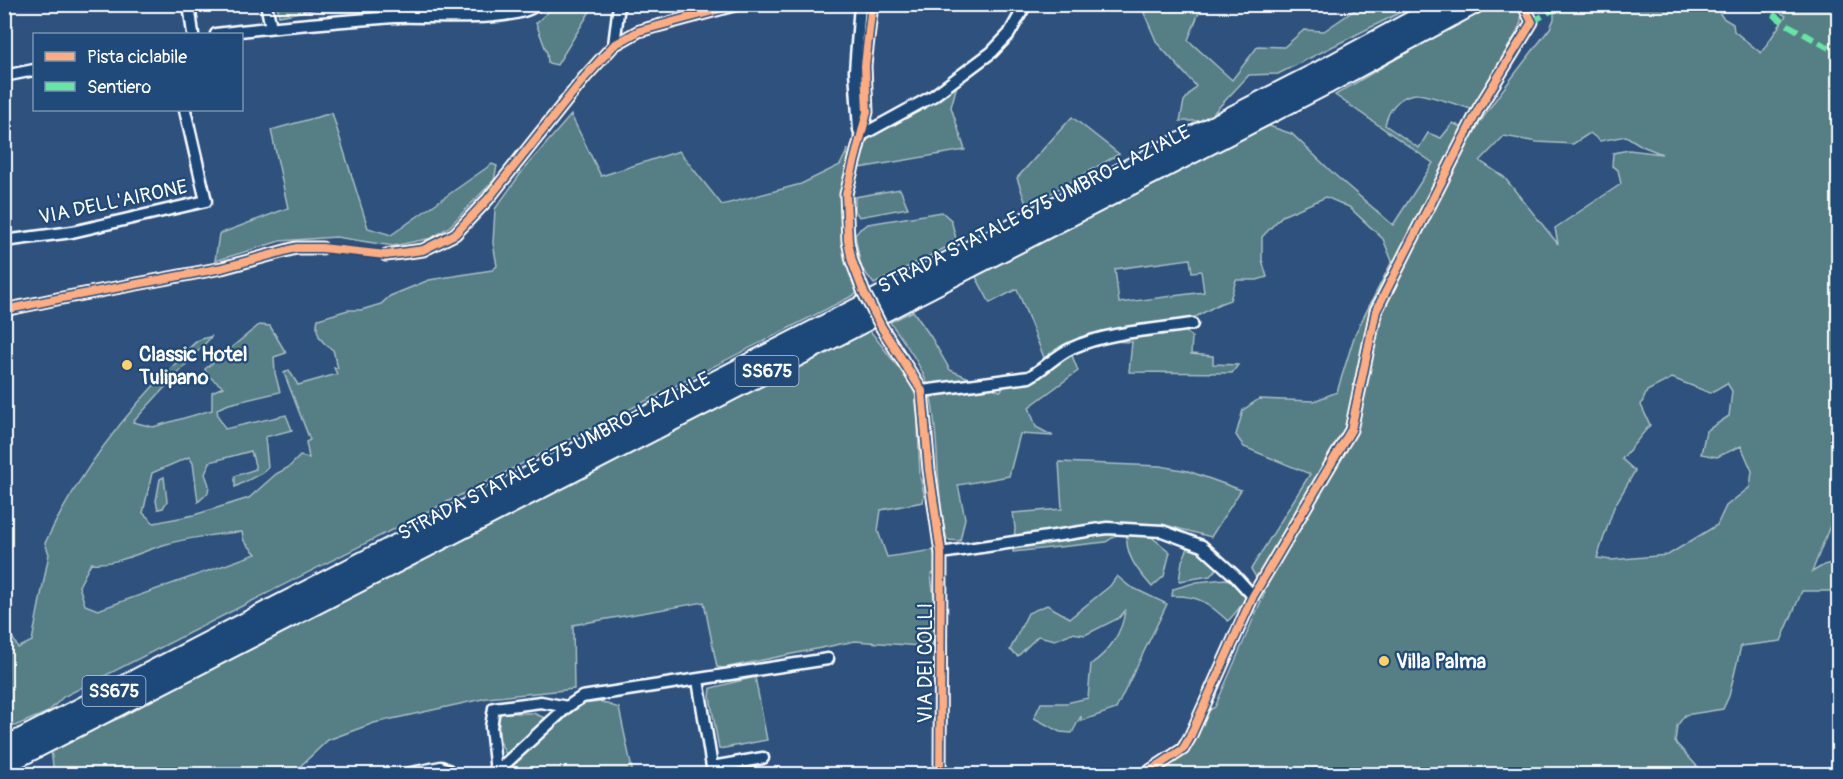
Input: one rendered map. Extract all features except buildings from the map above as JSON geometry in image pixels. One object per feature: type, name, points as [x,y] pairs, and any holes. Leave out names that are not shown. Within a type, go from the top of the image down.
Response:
[{"type":"highway","name":"STRADA STATALE 675 UMBRO-LAZIALE","points":[[58,728],[373,556],[1310,76],[1443,4]]},
{"type":"highway","name":"STRADA STATALE 675 UMBRO-LAZIALE","points":[[4,765],[30,742],[1326,85],[1475,4]]},
{"type":"highway","points":[[4,734],[30,742]]},
{"type":"highway","name":"STRADA STATALE 675 UMBRO-LAZIALE","points":[[4,747],[30,742]]},
{"type":"street","points":[[189,4],[193,33]]},
{"type":"street","points":[[266,4],[271,27]]},
{"type":"street","points":[[398,17],[400,4]]},
{"type":"street","points":[[224,33],[398,17],[499,15],[531,10],[538,4]]},
{"type":"street","points":[[614,45],[619,4]]},
{"type":"street","points":[[386,255],[423,250],[455,234],[488,199],[614,45],[639,31],[740,4]]},
{"type":"street","points":[[860,4],[855,71],[860,136]]},
{"type":"street","points":[[872,4],[865,66],[867,112],[846,194],[848,241],[852,261],[864,293],[882,328],[922,391],[1029,377],[1068,349],[1090,340],[1192,324]]},
{"type":"street","points":[[860,136],[933,96],[992,52],[1009,33],[1026,4]]},
{"type":"street","points":[[1144,774],[1183,749],[1253,596],[1351,430],[1376,311],[1479,108],[1532,22],[1523,4]]},
{"type":"street","points":[[4,76],[33,70]]},
{"type":"street","name":"VIA DELL'AIRONE","points":[[4,241],[72,232],[206,201],[185,111]]},
{"type":"street","points":[[4,310],[222,268],[296,248],[322,248]]},
{"type":"street","name":"VIA DEI COLLI","points":[[922,391],[929,470],[941,553],[940,774]]},
{"type":"street","points":[[941,553],[1107,528],[1162,531],[1202,546],[1253,596]]},
{"type":"street","points":[[495,773],[582,696],[828,659]]},
{"type":"street","points":[[698,680],[711,771],[763,758]]},
{"type":"street","points":[[495,773],[491,727],[494,708],[541,702],[567,707]]},
{"type":"street","points":[[406,774],[441,767],[448,770],[450,774]]},
{"type":"green space","points":[[277,4],[316,5],[315,9],[279,16]]},
{"type":"green space","points":[[557,4],[594,5],[557,65],[548,63],[547,53],[536,23]]},
{"type":"green space","points":[[1152,5],[1202,5],[1188,40],[1232,80],[1258,46],[1284,47],[1304,30],[1324,31],[1362,5],[1415,5],[1278,74],[1249,75],[1206,121],[1180,121],[1184,101],[1196,86],[1157,43],[1144,13]]},
{"type":"green space","points":[[1487,5],[1517,5],[1521,11],[1521,22],[1515,36],[1471,109],[1416,94],[1404,97],[1395,104],[1389,114],[1385,125],[1419,148],[1428,133],[1441,138],[1453,123],[1463,128],[1444,171],[1424,204],[1498,96],[1550,28],[1554,19],[1554,5],[1714,5],[1723,18],[1733,24],[1734,31],[1761,53],[1786,16],[1767,5],[1838,5],[1838,505],[1812,572],[1838,561],[1838,591],[1802,591],[1781,641],[1741,646],[1729,696],[1723,709],[1685,715],[1677,726],[1675,742],[1704,774],[1513,774],[1510,768],[1510,774],[1156,774],[1164,768],[1192,720],[1215,707],[1265,592],[1251,569],[1310,474],[1244,447],[1236,435],[1243,410],[1259,399],[1314,401],[1337,392],[1355,334],[1392,261],[1383,239],[1349,207],[1326,197],[1282,216],[1262,237],[1262,260],[1267,277],[1257,280],[1236,280],[1230,300],[1192,319],[1080,337],[1045,360],[1017,289],[990,303],[975,272],[1161,174],[1269,126],[1292,134],[1393,225],[1433,163],[1335,95]],"holes":[[[1590,133],[1600,141],[1626,136],[1662,154],[1629,150],[1613,153],[1612,166],[1618,170],[1621,184],[1555,228],[1558,244],[1504,177],[1480,161],[1504,136],[1537,142],[1573,144]],[[1190,259],[1192,272],[1201,271],[1204,292],[1119,303],[1115,269]],[[1672,378],[1710,393],[1727,383],[1732,391],[1729,416],[1706,431],[1701,454],[1717,457],[1741,446],[1752,471],[1750,487],[1726,506],[1717,525],[1668,555],[1611,560],[1597,558],[1614,507],[1635,471],[1622,459],[1650,425],[1641,405],[1647,391]]]},
{"type":"green space","points":[[957,85],[951,107],[965,150],[859,168],[869,134]]},
{"type":"green space","points":[[332,113],[368,228],[391,235],[492,164],[497,166],[494,180],[450,226],[432,238],[393,246],[336,237],[280,241],[215,261],[219,234],[288,208],[271,130]]},
{"type":"green space","points":[[571,115],[601,176],[679,151],[722,205],[801,184],[840,165],[848,149],[843,202],[860,292],[63,697],[48,712],[15,726],[5,725],[4,621],[18,648],[32,641],[49,554],[45,543],[87,470],[120,425],[156,383],[193,345],[199,340],[212,336],[133,422],[153,427],[212,410],[212,392],[223,387],[207,375],[205,369],[259,325],[270,326],[286,353],[274,357],[280,392],[217,409],[225,429],[286,415],[292,430],[265,437],[268,467],[262,473],[235,487],[235,476],[256,469],[251,451],[210,462],[205,474],[209,485],[208,493],[198,502],[193,463],[189,457],[152,473],[143,513],[154,523],[194,515],[249,498],[300,456],[309,458],[306,442],[310,440],[284,373],[289,370],[298,385],[337,374],[334,368],[338,368],[333,350],[322,341],[318,333],[318,319],[348,310],[361,310],[381,304],[390,296],[429,280],[492,270],[497,266],[493,243],[495,209],[524,169]],"holes":[[[242,532],[244,541],[256,554],[98,610],[85,605],[79,586],[91,563],[119,560],[171,543],[213,535]]]},
{"type":"green space","points":[[1072,117],[1119,154],[1027,207],[1017,178]]},
{"type":"green space","points":[[900,189],[908,208],[859,217],[855,211],[855,197]]},
{"type":"green space","points":[[942,212],[951,220],[957,242],[874,284],[861,267],[855,235],[860,229],[868,224]]},
{"type":"green space","points":[[913,311],[950,370],[1000,391],[1006,385],[1033,380],[1071,353],[1078,371],[1029,407],[1036,427],[1053,436],[1020,434],[1009,476],[958,485],[965,518],[960,541],[947,540],[943,522],[934,416],[925,378],[915,358],[890,322]]},
{"type":"green space","points":[[868,328],[909,381],[917,398],[923,502],[881,510],[878,531],[887,557],[934,550],[936,571],[931,575],[936,615],[932,647],[855,641],[724,668],[717,667],[704,602],[573,625],[574,689],[487,698],[374,723],[328,740],[292,774],[54,774],[51,750],[85,732],[122,717],[265,635],[786,373]]},
{"type":"green space","points":[[1174,330],[1185,331],[1192,337],[1191,354],[1213,356],[1213,364],[1238,365],[1232,373],[1129,372],[1132,342],[1108,341],[1133,335],[1162,335]]},
{"type":"green space","points":[[1059,462],[1160,466],[1188,471],[1241,490],[1211,537],[1165,525],[1133,524],[1106,542],[1013,552],[1015,528],[1013,513],[1062,509]]},
{"type":"green space","points":[[164,477],[167,501],[163,508],[158,509],[156,501],[160,479]]},
{"type":"green space","points":[[1127,532],[1149,535],[1170,552],[1164,576],[1152,587],[1137,569],[1130,555]]},
{"type":"green space","points":[[1188,548],[1200,550],[1218,567],[1210,576],[1179,581],[1182,561]]},
{"type":"green space","points":[[1117,576],[1129,586],[1167,604],[1116,709],[1081,721],[1081,716],[1072,733],[1060,732],[1034,718],[1041,703],[1066,703],[1088,698],[1091,664],[1114,641],[1125,611],[1119,618],[1085,635],[1072,633],[1055,640],[1038,636],[1018,656],[1010,650],[1028,613],[1047,605],[1070,618],[1110,586]]},
{"type":"green space","points":[[1225,579],[1248,584],[1244,600],[1228,621],[1203,601],[1172,596],[1173,589],[1197,582]]},
{"type":"green space","points":[[755,677],[767,740],[719,749],[710,697],[711,688]]},
{"type":"green space","points":[[601,702],[619,708],[633,774],[504,774],[514,765],[500,741],[500,713],[533,713],[559,724],[581,704]]},
{"type":"tunnel","points":[[322,248],[386,255]]},
{"type":"marked path","points":[[1532,22],[1563,4]]},
{"type":"marked path","points":[[1758,4],[1788,25],[1838,53]]},
{"type":"cycle path","points":[[4,310],[222,268],[296,248],[322,248],[386,255],[423,250],[455,234],[488,199],[585,77],[614,45],[639,31],[739,4]]},
{"type":"cycle path","points":[[872,4],[865,66],[867,112],[846,194],[848,241],[852,261],[864,293],[882,328],[922,391],[929,470],[941,553],[940,774]]},
{"type":"cycle path","points":[[1145,774],[1183,749],[1253,596],[1351,430],[1376,311],[1479,108],[1532,22],[1523,4]]},
{"type":"place","name":"Classic Hotel Tulipano","points":[[127,365]]},
{"type":"place","name":"Villa Palma","points":[[1384,661]]}]
